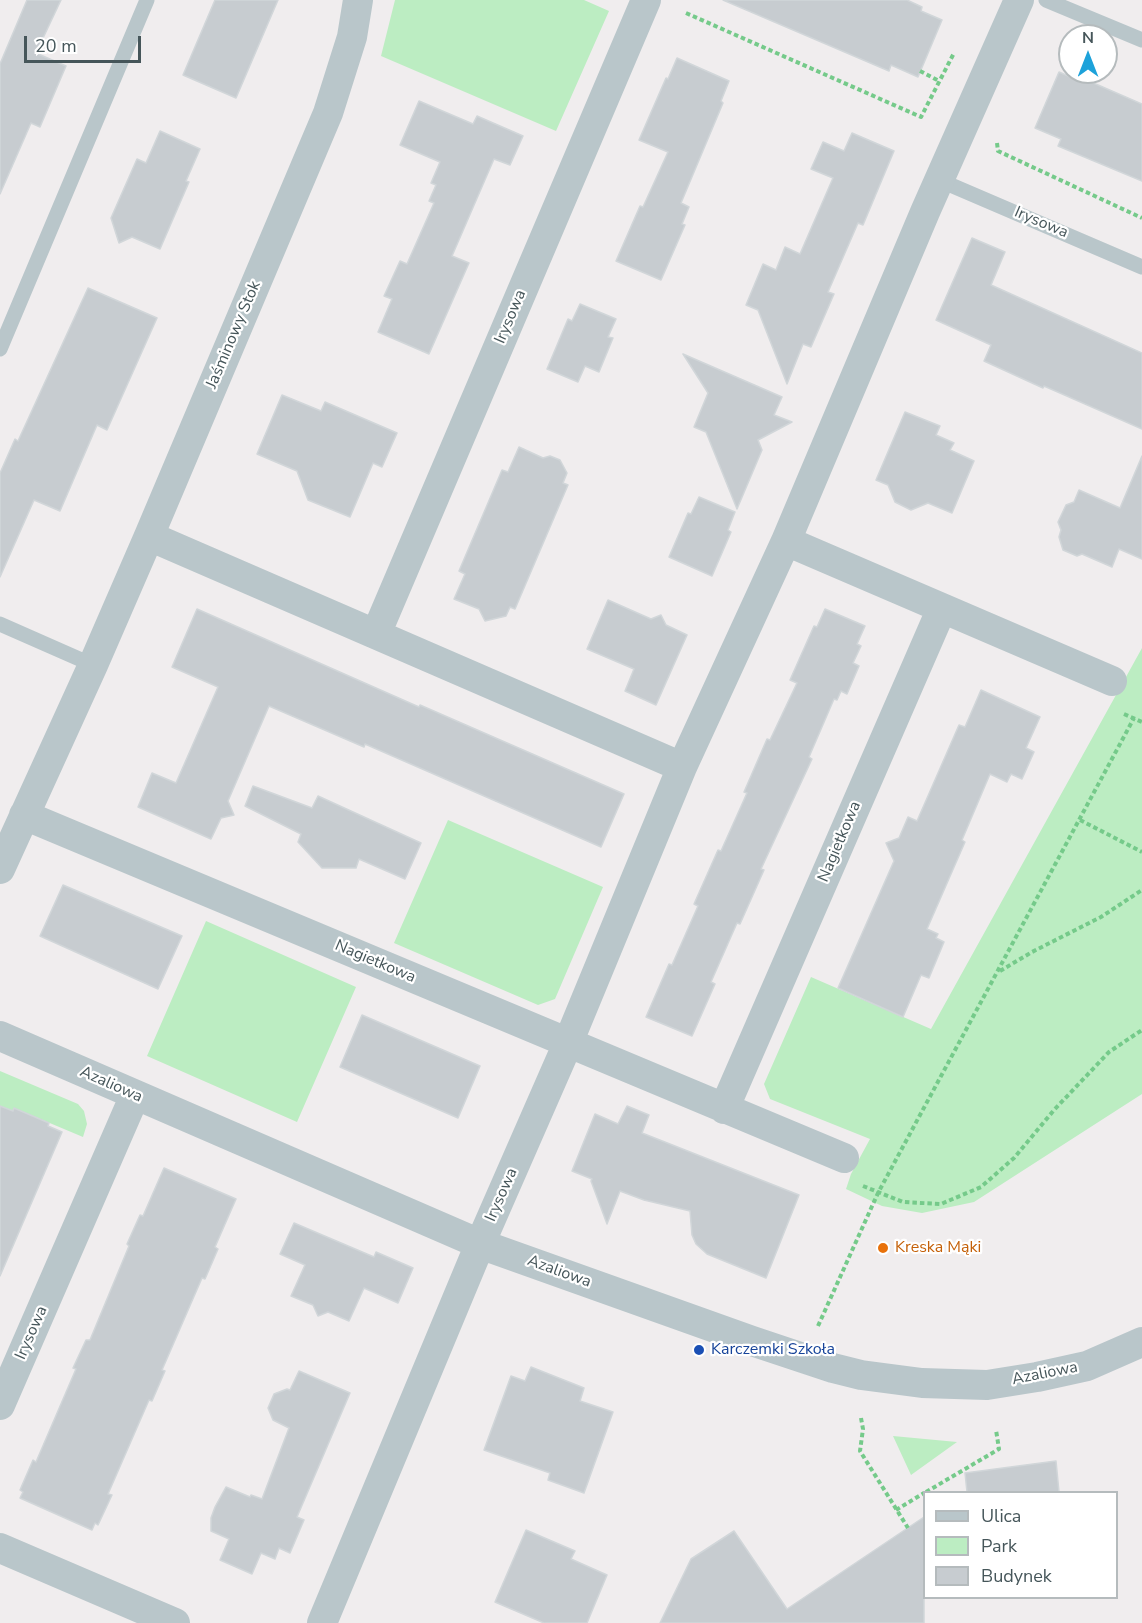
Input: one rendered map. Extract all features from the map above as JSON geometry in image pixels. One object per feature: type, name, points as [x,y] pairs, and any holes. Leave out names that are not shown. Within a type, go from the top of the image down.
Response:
[{"type":"street","name":"Jaśminowy Stok","points":[[0,868],[93,665],[328,113],[352,37],[358,0]]},
{"type":"street","name":"Irysowa","points":[[376,634],[646,0]]},
{"type":"street","name":"Irysowa","points":[[322,1623],[480,1244],[568,1043],[681,767],[786,541],[939,180],[1019,0]]},
{"type":"street","points":[[149,536],[681,767]]},
{"type":"street","points":[[786,541],[1112,681]]},
{"type":"street","name":"Nagietkowa","points":[[724,1109],[942,608]]},
{"type":"street","name":"Nagietkowa","points":[[24,815],[844,1158]]},
{"type":"street","name":"Azaliowa","points":[[0,1036],[480,1244],[752,1341],[861,1375],[922,1383],[987,1384],[1087,1366],[1142,1342]]},
{"type":"street","name":"Irysowa","points":[[0,1405],[135,1095]]},
{"type":"street","points":[[0,1548],[175,1623]]},
{"type":"lane","points":[[0,349],[147,0]]},
{"type":"lane","points":[[1046,0],[1142,40]]},
{"type":"lane","name":"Irysowa","points":[[939,180],[1142,267]]},
{"type":"lane","points":[[0,624],[93,665]]},
{"type":"path","points":[[686,13],[921,117],[955,50]]},
{"type":"path","points":[[920,71],[939,81]]},
{"type":"path","points":[[997,140],[998,152],[1142,218]]},
{"type":"path","points":[[815,1332],[878,1192],[1134,718]]},
{"type":"path","points":[[1080,820],[1142,852]]},
{"type":"path","points":[[999,971],[1101,917],[1142,890]]},
{"type":"path","points":[[844,1158],[844,1177],[903,1202],[941,1204],[981,1187],[1014,1158],[1054,1110],[1109,1052],[1142,1030]]},
{"type":"path","points":[[861,1418],[863,1429],[860,1451],[908,1528]]},
{"type":"path","points":[[928,1491],[999,1449],[996,1430]]},
{"type":"path","points":[[896,1510],[923,1494]]},
{"type":"green space","points":[[395,0],[584,0],[609,11],[556,131],[381,56]]},
{"type":"green space","points":[[1142,648],[1142,1094],[974,1202],[922,1213],[882,1206],[846,1189],[851,1174],[870,1139],[770,1099],[764,1084],[811,977],[931,1029]]},
{"type":"green space","points":[[448,820],[603,887],[555,999],[538,1005],[394,943]]},
{"type":"green space","points":[[206,921],[356,987],[297,1122],[147,1056]]},
{"type":"green space","points":[[0,1071],[78,1104],[84,1111],[87,1124],[83,1137],[14,1108],[13,1111],[0,1106]]},
{"type":"green space","points":[[893,1436],[957,1442],[911,1475]]},
{"type":"building","points":[[27,0],[61,0],[36,53],[66,66],[40,127],[31,123],[0,194],[0,64]]},
{"type":"building","points":[[215,0],[278,0],[236,98],[183,75]]},
{"type":"building","points":[[723,0],[907,0],[922,7],[921,11],[942,20],[918,77],[891,65],[889,71]]},
{"type":"building","points":[[677,58],[729,81],[721,101],[723,103],[681,203],[689,207],[682,224],[685,225],[661,280],[616,261],[640,206],[643,207],[668,152],[639,140]]},
{"type":"building","points":[[1058,74],[1058,84],[1096,84],[1142,104],[1142,181],[1058,146],[1061,139],[1035,128]]},
{"type":"building","points":[[419,101],[473,124],[477,116],[523,136],[510,165],[494,159],[452,256],[469,263],[429,354],[378,332],[392,299],[384,296],[400,261],[407,264],[434,203],[429,201],[436,185],[431,183],[440,162],[400,145]]},
{"type":"building","points":[[160,131],[200,149],[186,181],[189,182],[160,249],[132,237],[119,243],[111,218],[137,159],[146,163]]},
{"type":"building","points":[[852,133],[894,151],[863,225],[858,223],[828,292],[834,294],[811,347],[803,344],[787,384],[758,310],[746,305],[763,264],[776,270],[785,247],[800,254],[833,178],[811,169],[823,142],[844,151]]},
{"type":"building","points":[[972,238],[1005,252],[991,285],[1142,353],[1142,429],[984,361],[991,345],[936,320]]},
{"type":"building","points":[[88,288],[157,318],[107,430],[97,425],[60,511],[34,500],[0,577],[0,473],[15,439],[18,441]]},
{"type":"building","points":[[580,304],[616,319],[608,337],[613,338],[599,372],[585,366],[578,382],[547,369],[568,319],[572,321]]},
{"type":"building","points":[[683,354],[782,397],[774,415],[792,422],[758,440],[762,450],[737,509],[706,432],[694,427],[708,393]]},
{"type":"building","points":[[282,395],[321,411],[325,402],[397,433],[382,467],[373,463],[350,517],[308,500],[297,471],[257,454]]},
{"type":"building","points":[[905,412],[940,426],[936,435],[954,443],[950,450],[974,461],[952,513],[928,503],[911,510],[895,502],[888,485],[876,480]]},
{"type":"building","points":[[519,447],[543,458],[550,456],[560,460],[567,473],[563,483],[568,485],[515,609],[510,607],[506,616],[485,621],[479,609],[454,599],[465,574],[459,571],[502,470],[508,472]]},
{"type":"building","points":[[1142,456],[1142,559],[1119,549],[1112,567],[1082,554],[1077,556],[1063,550],[1058,522],[1066,505],[1074,502],[1079,490],[1120,508]]},
{"type":"building","points":[[699,497],[735,512],[728,530],[731,532],[712,576],[669,557],[688,513],[691,514]]},
{"type":"building","points":[[608,600],[651,619],[661,615],[666,625],[687,635],[656,705],[625,691],[634,669],[587,649]]},
{"type":"building","points":[[197,609],[624,794],[601,847],[365,744],[364,747],[269,706],[228,801],[234,815],[221,818],[211,839],[138,807],[152,773],[176,783],[218,687],[172,667]]},
{"type":"building","points":[[825,609],[865,626],[857,644],[861,646],[853,663],[859,666],[847,694],[841,691],[837,700],[834,699],[809,757],[812,759],[761,869],[764,870],[711,982],[715,984],[692,1036],[646,1017],[698,906],[694,904],[747,793],[744,792],[767,739],[770,740],[797,683],[790,680],[814,626],[817,627]]},
{"type":"building","points":[[981,690],[1040,717],[1026,748],[1034,752],[1022,779],[1011,774],[1007,782],[990,774],[962,840],[965,842],[927,929],[938,934],[936,938],[944,942],[929,978],[921,975],[903,1017],[838,988],[894,861],[886,843],[899,838],[908,817],[917,821],[959,725],[965,727]]},
{"type":"building","points":[[253,786],[312,808],[318,796],[421,843],[405,879],[359,859],[356,868],[322,868],[298,842],[301,834],[245,806]]},
{"type":"building","points":[[63,885],[182,936],[158,989],[40,936]]},
{"type":"building","points":[[362,1015],[480,1066],[458,1118],[340,1067]]},
{"type":"building","points":[[0,1106],[13,1111],[14,1108],[49,1123],[48,1126],[62,1132],[0,1276]]},
{"type":"building","points":[[627,1106],[649,1115],[642,1133],[799,1195],[766,1278],[707,1254],[696,1244],[692,1235],[690,1211],[644,1200],[620,1191],[607,1224],[592,1179],[572,1171],[595,1114],[618,1124]]},
{"type":"building","points":[[164,1168],[236,1199],[215,1247],[218,1249],[205,1279],[202,1278],[162,1370],[165,1371],[152,1401],[149,1400],[108,1494],[112,1495],[98,1525],[95,1523],[92,1530],[20,1498],[23,1492],[20,1490],[33,1460],[36,1462],[76,1369],[73,1368],[86,1340],[90,1340],[129,1246],[127,1244],[140,1215],[143,1216]]},
{"type":"building","points":[[294,1223],[374,1257],[376,1252],[413,1268],[398,1303],[364,1288],[349,1321],[328,1312],[318,1316],[313,1305],[291,1296],[305,1265],[280,1254]]},
{"type":"building","points":[[531,1367],[584,1388],[580,1401],[613,1412],[584,1493],[548,1480],[550,1473],[484,1450],[511,1376],[525,1381]]},
{"type":"building","points":[[299,1371],[350,1393],[297,1517],[304,1520],[290,1553],[279,1548],[275,1559],[261,1553],[252,1574],[220,1560],[229,1539],[211,1531],[211,1518],[226,1487],[250,1497],[251,1495],[262,1499],[289,1428],[273,1420],[268,1408],[274,1394],[290,1390]]},
{"type":"building","points":[[1056,1461],[1059,1491],[967,1491],[965,1473]]},
{"type":"building","points":[[923,1518],[924,1623],[660,1623],[691,1559],[734,1531],[787,1609]]},
{"type":"building","points":[[526,1530],[575,1551],[571,1559],[607,1575],[587,1623],[544,1623],[495,1602]]},
{"type":"place","name":"Kreska Mąki","points":[[883,1248]]},
{"type":"place","name":"Karczemki Szkoła","points":[[699,1350]]}]
